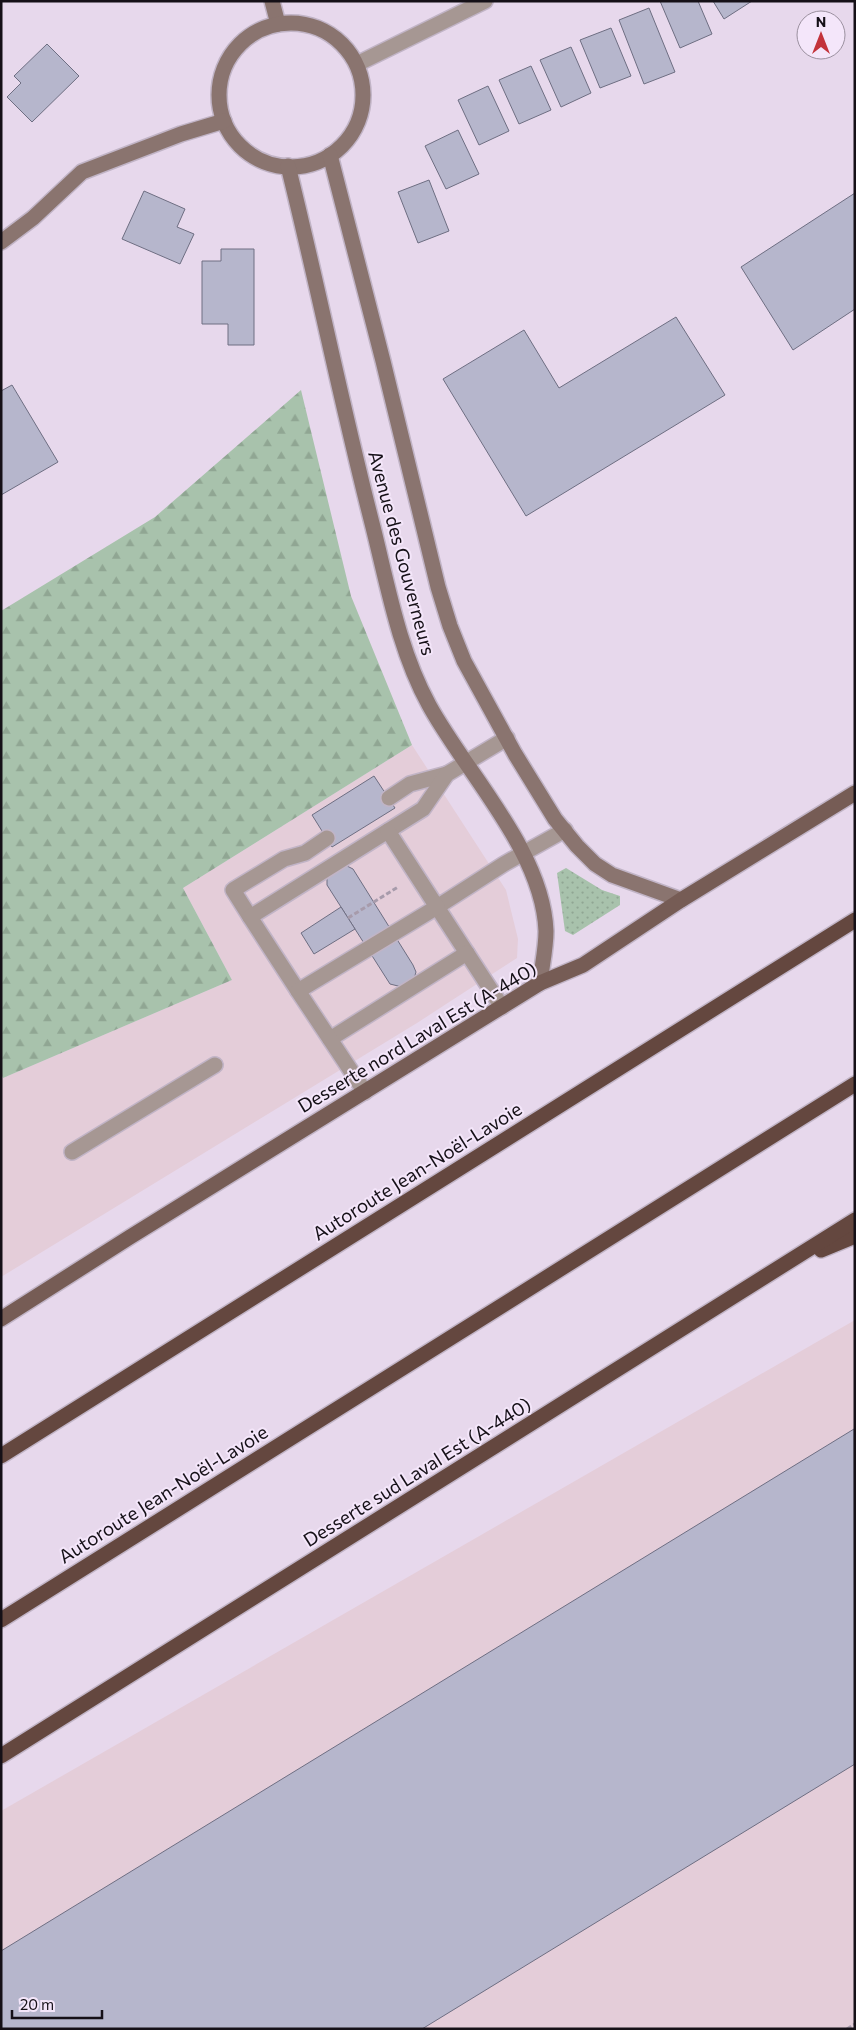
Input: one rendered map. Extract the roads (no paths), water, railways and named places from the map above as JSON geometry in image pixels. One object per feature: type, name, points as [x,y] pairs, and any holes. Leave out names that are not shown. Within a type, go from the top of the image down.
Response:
[{"type":"highway","name":"Autoroute Jean-Noël-Lavoie","points":[[1,1456],[855,920]]},
{"type":"highway","name":"Autoroute Jean-Noël-Lavoie","points":[[1,1620],[855,1084]]},
{"type":"highway","name":"Desserte sud Laval Est (A-440)","points":[[1,1756],[855,1220]]},
{"type":"highway","points":[[780,1267],[855,1236]]},
{"type":"main road","name":"Desserte nord Laval Est (A-440)","points":[[1,1319],[540,983],[583,965],[681,900],[855,793]]},
{"type":"street","points":[[272,1],[278,24]]},
{"type":"street","points":[[357,64],[485,1]]},
{"type":"street","points":[[299,23],[320,28],[341,43],[357,64],[363,84],[363,99],[360,114],[352,133],[339,149],[310,164],[288,166],[268,162],[250,153],[235,139],[224,121],[220,90],[221,80],[228,60],[249,36],[258,31],[278,24],[299,23]]},
{"type":"street","points":[[1,242],[33,218],[82,172],[181,134],[224,121]]},
{"type":"street","name":"Avenue des Gouverneurs","points":[[330,155],[445,610],[464,660],[555,819],[576,846],[595,864],[612,875],[681,900]]},
{"type":"street","name":"Avenue des Gouverneurs","points":[[288,166],[354,452],[406,654],[424,696],[445,734],[524,854],[536,885],[545,923],[546,932],[540,983]]},
{"type":"street","points":[[250,917],[423,809],[448,774],[507,738]]},
{"type":"street","points":[[388,798],[410,784],[448,774]]},
{"type":"street","points":[[298,991],[565,830]]},
{"type":"street","points":[[388,831],[502,1007]]},
{"type":"street","points":[[327,838],[305,853],[284,859],[233,890],[365,1092]]},
{"type":"street","points":[[330,1039],[467,953]]},
{"type":"street","points":[[72,1152],[215,1065]]}]
